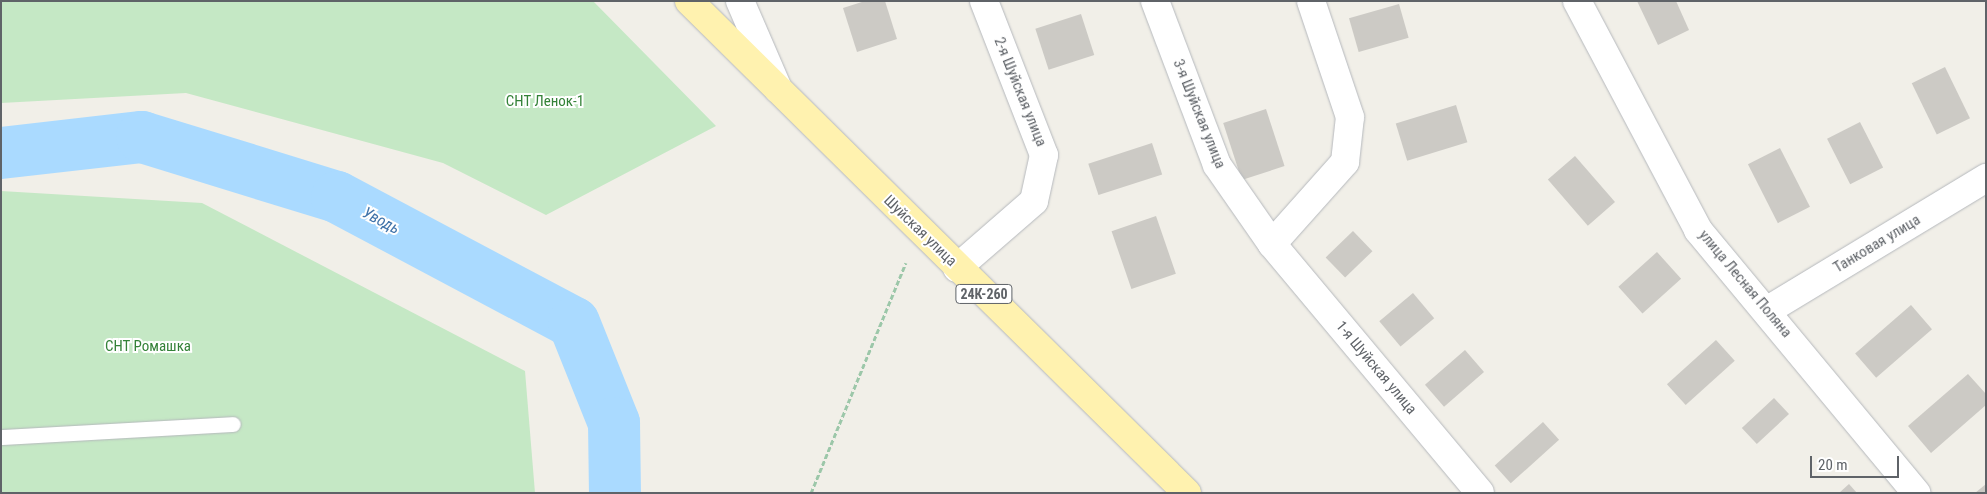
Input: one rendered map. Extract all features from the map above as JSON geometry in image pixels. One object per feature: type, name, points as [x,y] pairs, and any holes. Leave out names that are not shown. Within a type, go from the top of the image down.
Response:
[{"type":"main road","name":"24К-260","points":[[689,1],[781,96]]},
{"type":"main road","name":"Шуйская улица","points":[[781,96],[1187,493]]},
{"type":"street","points":[[740,1],[781,96]]},
{"type":"street","name":"2-я Шуйская улица","points":[[957,268],[1034,201],[1044,155],[984,1]]},
{"type":"street","name":"3-я Шуйская улица","points":[[1155,1],[1217,165],[1272,244]]},
{"type":"street","points":[[1272,244],[1345,162],[1350,117],[1311,1]]},
{"type":"street","name":"улица Лесная Поляна","points":[[1577,1],[1698,230],[1768,310],[1916,493]]},
{"type":"street","name":"Танковая улица","points":[[1768,310],[1986,178]]},
{"type":"street","name":"1-я Шуйская улица","points":[[1272,244],[1480,493]]},
{"type":"lane","points":[[1,437],[233,424]]},
{"type":"path","points":[[811,493],[906,263]]},
{"type":"green space","name":"СНТ Ленок-1","points":[[1,1],[593,1],[716,126],[546,215],[443,163],[186,93],[1,103]]},
{"type":"green space","name":"СНТ Ромашка","points":[[1,191],[202,203],[525,371],[535,493],[1,493]]},
{"type":"building","points":[[865,1],[885,1],[897,39],[857,52],[843,8]]},
{"type":"building","points":[[1637,1],[1676,1],[1689,30],[1658,45]]},
{"type":"building","points":[[1399,4],[1409,38],[1359,52],[1349,18]]},
{"type":"building","points":[[1081,14],[1094,55],[1049,70],[1035,29]]},
{"type":"building","points":[[1945,67],[1970,118],[1937,134],[1912,83]]},
{"type":"building","points":[[1456,105],[1467,142],[1407,161],[1396,123]]},
{"type":"building","points":[[1266,109],[1285,166],[1242,180],[1223,123]]},
{"type":"building","points":[[1860,122],[1883,167],[1850,184],[1827,139]]},
{"type":"building","points":[[1152,143],[1162,174],[1098,195],[1088,164]]},
{"type":"building","points":[[1780,148],[1810,207],[1778,223],[1748,164]]},
{"type":"building","points":[[1575,156],[1615,202],[1588,226],[1548,180]]},
{"type":"building","points":[[1156,216],[1176,274],[1131,289],[1112,231]]},
{"type":"building","points":[[1353,231],[1372,251],[1345,278],[1326,257]]},
{"type":"building","points":[[1657,252],[1681,279],[1642,314],[1618,287]]},
{"type":"building","points":[[1413,293],[1434,318],[1401,347],[1379,321]]},
{"type":"building","points":[[1911,305],[1932,329],[1876,378],[1855,354]]},
{"type":"building","points":[[1716,340],[1735,361],[1686,405],[1667,384]]},
{"type":"building","points":[[1465,350],[1484,372],[1444,407],[1425,385]]},
{"type":"building","points":[[1968,374],[1986,394],[1986,405],[1931,453],[1908,426]]},
{"type":"building","points":[[1774,398],[1789,414],[1757,444],[1742,428]]},
{"type":"building","points":[[1543,422],[1559,440],[1511,483],[1495,465]]},
{"type":"building","points":[[1849,484],[1857,493],[1839,493]]},
{"type":"building","points":[[1986,484],[1986,493],[1975,493]]},
{"type":"waterway","name":"Уводь","points":[[1,153],[142,137],[337,197],[574,323],[614,423],[615,493]]}]
